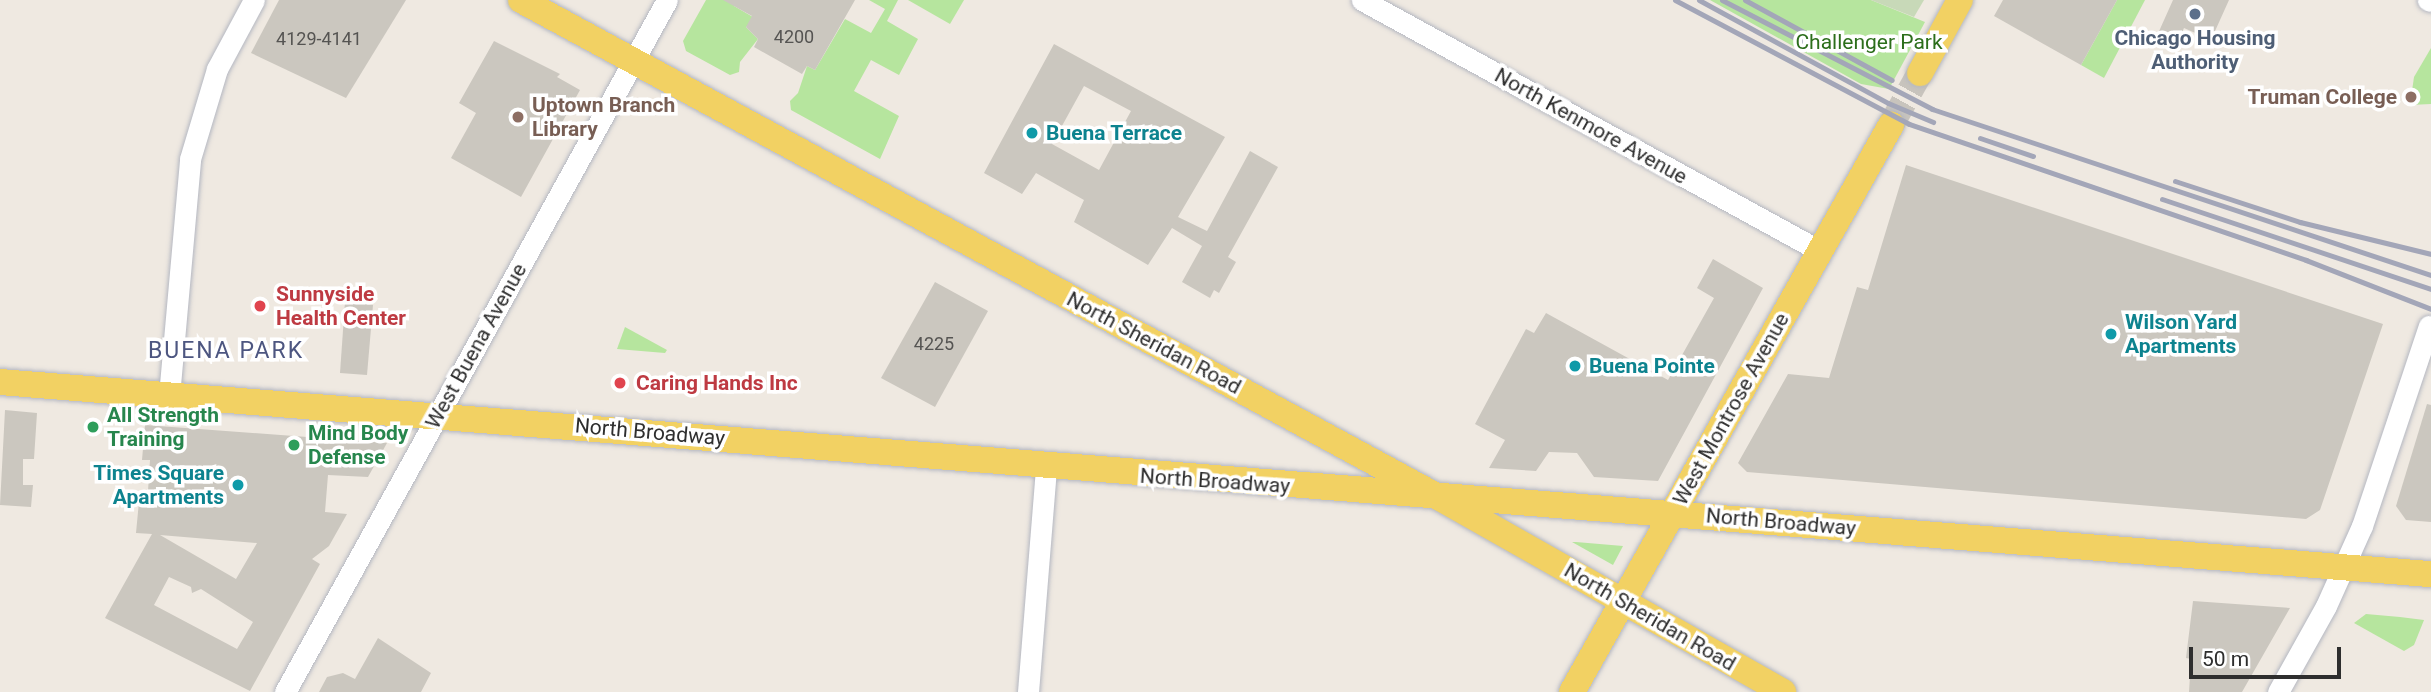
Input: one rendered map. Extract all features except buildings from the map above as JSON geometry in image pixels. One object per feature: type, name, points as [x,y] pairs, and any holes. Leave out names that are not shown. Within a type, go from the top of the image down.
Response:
[{"type":"main road","name":"North Sheridan Road","points":[[521,0],[1442,499],[1783,692]]},
{"type":"main road","points":[[1920,73],[1960,0]]},
{"type":"main road","name":"West Montrose Avenue","points":[[1572,692],[1891,125]]},
{"type":"main road","name":"North Broadway","points":[[0,382],[439,413],[1046,468],[2431,574]]},
{"type":"street","points":[[169,396],[190,159],[217,69],[254,0]]},
{"type":"street","name":"West Buena Avenue","points":[[285,692],[667,0]]},
{"type":"street","name":"North Kenmore Avenue","points":[[1362,0],[1820,251]]},
{"type":"street","points":[[2278,692],[2345,568],[2429,326]]},
{"type":"street","points":[[1028,692],[1046,468]]},
{"type":"green space","points":[[706,0],[738,0],[734,6],[758,20],[746,27],[758,39],[740,62],[739,72],[730,75],[686,51],[683,41]]},
{"type":"green space","points":[[869,0],[898,0],[887,21],[918,39],[899,75],[871,60],[854,91],[899,116],[880,159],[791,110],[790,101],[798,93],[807,66],[815,70],[845,19],[871,33],[885,9]]},
{"type":"green space","points":[[908,0],[964,0],[950,24]]},
{"type":"green space","name":"Challenger Park","points":[[1710,0],[1871,0],[1925,22],[1889,89],[1861,84]]},
{"type":"green space","points":[[1871,0],[1924,0],[1914,17]]},
{"type":"green space","points":[[2117,0],[2145,0],[2104,78],[2081,65]]},
{"type":"green space","points":[[2431,48],[2431,104],[2410,105],[2414,77]]},
{"type":"green space","points":[[625,327],[667,350],[665,353],[617,349]]},
{"type":"green space","points":[[1572,542],[1576,542],[1623,546],[1613,565]]},
{"type":"green space","points":[[2366,614],[2424,620],[2414,645],[2404,651],[2354,623]]},
{"type":"tunnel","points":[[1891,125],[1920,73]]},
{"type":"railway","points":[[1675,0],[1909,124],[2306,260],[2431,309]]},
{"type":"railway","points":[[1699,0],[1888,103],[1933,122]]},
{"type":"railway","points":[[1722,0],[1932,109],[2431,275]]},
{"type":"railway","points":[[1745,0],[1892,80]]},
{"type":"railway","points":[[1980,138],[2033,156]]},
{"type":"railway","points":[[2175,181],[2300,222],[2431,254]]},
{"type":"railway","points":[[2162,199],[2431,289]]},
{"type":"place","name":"Chicago Housing Authority","points":[[2195,14]]},
{"type":"place","name":"Truman College","points":[[2411,97]]},
{"type":"place","name":"Uptown Branch Library","points":[[518,117]]},
{"type":"place","name":"Buena Terrace","points":[[1032,133]]},
{"type":"place","name":"Sunnyside Health Center","points":[[260,306]]},
{"type":"place","name":"Wilson Yard Apartments","points":[[2111,334]]},
{"type":"place","name":"Buena Pointe","points":[[1575,366]]},
{"type":"place","name":"Caring Hands Inc","points":[[620,383]]},
{"type":"place","name":"All Strength Training","points":[[93,427]]},
{"type":"place","name":"Mind Body Defense","points":[[294,445]]},
{"type":"place","name":"Times Square Apartments","points":[[238,485]]},
{"type":"district","name":"BUENA PARK","points":[[226,351]]}]
